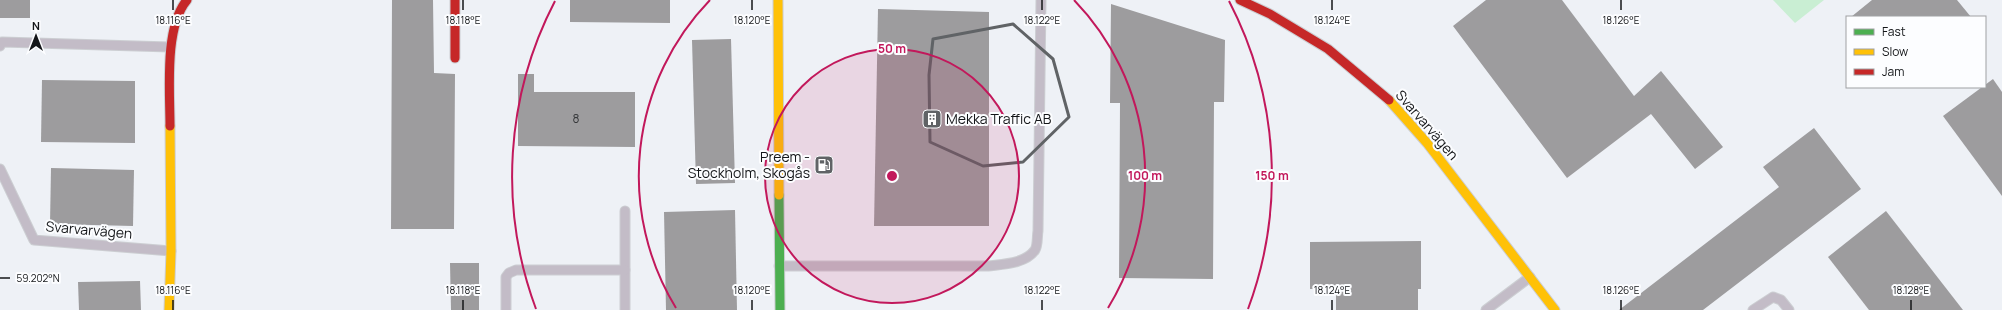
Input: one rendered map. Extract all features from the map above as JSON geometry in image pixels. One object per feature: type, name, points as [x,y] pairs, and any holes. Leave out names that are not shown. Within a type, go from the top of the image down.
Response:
[{"type":"street","points":[[169,310],[171,251],[170,47],[181,7],[187,0]]},
{"type":"street","points":[[455,0],[455,58]]},
{"type":"street","points":[[778,0],[780,310]]},
{"type":"street","name":"Svarvarvägen","points":[[1240,0],[1270,14],[1328,49],[1390,101],[1427,143],[1555,310]]},
{"type":"lane","points":[[779,266],[988,266],[1025,259],[1036,249],[1038,231],[1041,0]]},
{"type":"lane","points":[[0,46],[2,42],[170,47]]},
{"type":"lane","name":"Svarvarvägen","points":[[0,169],[34,240],[171,251]]},
{"type":"lane","points":[[625,211],[625,310]]},
{"type":"lane","points":[[506,310],[506,277],[509,273],[516,270],[625,270]]},
{"type":"lane","points":[[1486,310],[1530,277]]},
{"type":"lane","points":[[1753,310],[1773,297],[1781,300],[1789,310]]},
{"type":"highlighted area","points":[[1013,24],[1053,59],[1069,117],[1023,162],[983,166],[930,142],[929,75],[933,39]]},
{"type":"green space","points":[[1773,0],[1824,0],[1795,23]]},
{"type":"building","points":[[0,0],[30,0],[30,18],[0,18]]},
{"type":"building","points":[[392,0],[433,0],[434,73],[455,74],[454,229],[391,229]]},
{"type":"building","points":[[570,0],[670,0],[670,23],[570,22]]},
{"type":"building","points":[[1486,0],[1562,0],[1634,96],[1661,71],[1723,147],[1695,169],[1651,114],[1567,178],[1453,26]]},
{"type":"building","points":[[1872,0],[1957,0],[1970,16],[1852,16]]},
{"type":"building","points":[[1111,4],[1225,40],[1224,102],[1214,102],[1213,279],[1119,278],[1120,103],[1110,103]]},
{"type":"building","name":"Mekka Traffic AB","points":[[878,9],[989,12],[989,226],[874,226]]},
{"type":"building","points":[[731,39],[735,183],[696,184],[692,40]]},
{"type":"building","points":[[518,74],[534,74],[534,92],[635,92],[635,147],[518,146]]},
{"type":"building","points":[[1993,79],[2002,92],[2002,196],[1943,116],[1981,88],[1986,88],[1986,84]]},
{"type":"building","points":[[42,80],[135,81],[135,143],[41,142]]},
{"type":"building","points":[[1814,128],[1861,189],[1703,310],[1619,310],[1779,187],[1763,167]]},
{"type":"building","points":[[51,168],[134,170],[133,226],[50,224]]},
{"type":"building","points":[[735,210],[737,310],[666,310],[664,212]]},
{"type":"building","points":[[1886,211],[1963,310],[1869,310],[1828,257]]},
{"type":"building","points":[[1421,241],[1421,289],[1418,289],[1418,310],[1336,310],[1336,289],[1310,289],[1310,242]]},
{"type":"building","points":[[450,263],[479,263],[479,310],[451,310]]},
{"type":"building","points":[[140,281],[141,310],[79,310],[78,282]]},
{"type":"traffic: fast","points":[[779,195],[780,310]]},
{"type":"traffic: slow","points":[[778,0],[779,195]]},
{"type":"traffic: slow","points":[[1389,100],[1427,143],[1555,310]]},
{"type":"traffic: slow","points":[[169,310],[171,251],[170,126]]},
{"type":"traffic: jam","points":[[170,126],[169,78],[172,43],[175,26],[180,12],[187,0]]},
{"type":"traffic: jam","points":[[455,0],[455,58]]},
{"type":"traffic: jam","points":[[1240,0],[1270,14],[1328,49],[1389,100]]},
{"type":"place","name":"Mekka Traffic AB","points":[[932,119]]},
{"type":"place","name":"Preem - Stockholm, Skogås","points":[[824,165]]}]
